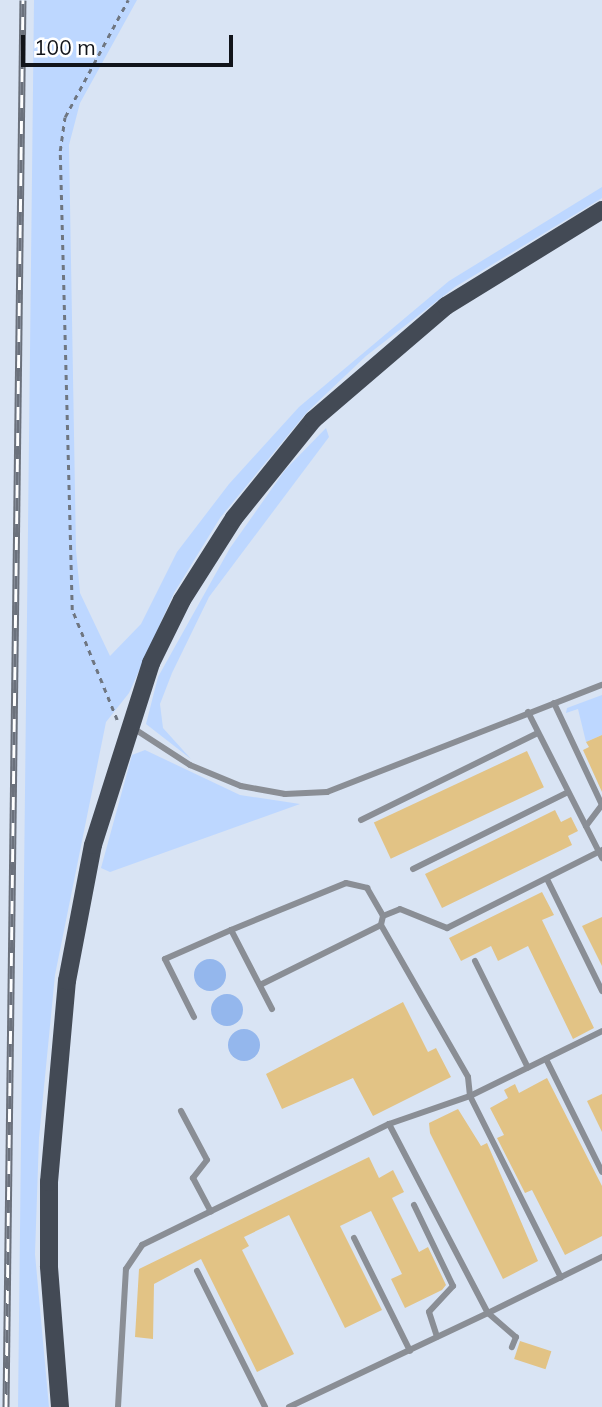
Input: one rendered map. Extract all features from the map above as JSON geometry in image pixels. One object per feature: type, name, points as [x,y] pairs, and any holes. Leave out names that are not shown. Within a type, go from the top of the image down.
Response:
[{"type":"main road","points":[[60,1407],[49,1266],[53,1097],[78,913],[128,726],[182,600],[256,488],[304,429],[357,377],[446,306],[602,209]]},
{"type":"lane","points":[[128,726],[213,776],[285,794],[327,792],[602,685]]},
{"type":"lane","points":[[554,703],[602,805],[586,825]]},
{"type":"lane","points":[[383,916],[400,909],[447,928],[601,853],[528,712]]},
{"type":"lane","points":[[361,820],[538,733]]},
{"type":"lane","points":[[413,869],[568,792]]},
{"type":"lane","points":[[547,879],[602,991]]},
{"type":"lane","points":[[194,1017],[165,959],[354,882],[370,892],[383,916],[381,925],[468,1077],[470,1096],[561,1278]]},
{"type":"lane","points":[[260,985],[381,925]]},
{"type":"lane","points":[[232,930],[272,1009]]},
{"type":"lane","points":[[475,961],[528,1068]]},
{"type":"lane","points":[[118,1407],[125,1269],[132,1255],[142,1245],[389,1124],[470,1096],[602,1031]]},
{"type":"lane","points":[[546,1059],[602,1172]]},
{"type":"lane","points":[[181,1111],[207,1160],[193,1178],[211,1212]]},
{"type":"lane","points":[[389,1124],[488,1313],[516,1337],[512,1346]]},
{"type":"lane","points":[[414,1205],[453,1286],[429,1312],[437,1337]]},
{"type":"lane","points":[[354,1238],[410,1351]]},
{"type":"lane","points":[[289,1407],[602,1258]]},
{"type":"lane","points":[[197,1271],[265,1407]]},
{"type":"path","points":[[128,0],[65,117],[60,150],[72,610],[117,720],[128,726]]},
{"type":"shaded area","points":[[34,0],[137,0],[80,103],[69,145],[76,550],[80,593],[110,656],[141,624],[177,552],[229,484],[299,407],[449,281],[602,187],[602,198],[455,287],[366,356],[307,412],[220,518],[174,593],[129,693],[106,722],[55,975],[39,1138],[35,1254],[49,1407],[18,1407]]},
{"type":"shaded area","points":[[326,428],[329,437],[209,597],[172,673],[160,704],[163,728],[191,759],[146,724],[158,677],[230,548],[285,470]]},
{"type":"shaded area","points":[[602,695],[602,735],[586,742],[578,709],[566,713],[567,708]]},
{"type":"shaded area","points":[[145,750],[240,795],[300,804],[110,872],[101,868],[132,755]]},
{"type":"shaded area","points":[[210,959],[221,964],[226,975],[221,986],[210,991],[199,986],[194,975],[199,964]]},
{"type":"shaded area","points":[[227,994],[238,999],[243,1010],[238,1021],[227,1026],[216,1021],[211,1010],[216,999]]},
{"type":"shaded area","points":[[244,1029],[255,1034],[260,1045],[255,1056],[244,1061],[233,1056],[228,1045],[233,1034]]},
{"type":"building","points":[[602,735],[602,792],[583,750],[589,747],[586,742]]},
{"type":"building","points":[[527,751],[544,787],[391,859],[374,822]]},
{"type":"building","points":[[555,810],[561,822],[571,817],[578,831],[568,836],[572,845],[442,908],[425,874]]},
{"type":"building","points":[[542,892],[554,915],[542,920],[594,1028],[573,1039],[528,946],[498,961],[491,946],[461,961],[449,938]]},
{"type":"building","points":[[602,917],[602,966],[582,926]]},
{"type":"building","points":[[403,1002],[428,1052],[436,1048],[451,1077],[373,1116],[353,1078],[282,1109],[266,1074]]},
{"type":"building","points":[[547,1078],[602,1186],[602,1236],[565,1255],[532,1190],[525,1193],[497,1138],[504,1135],[490,1108],[508,1098],[504,1090],[515,1084],[519,1093]]},
{"type":"building","points":[[602,1094],[602,1132],[587,1101]]},
{"type":"building","points":[[458,1109],[481,1146],[487,1143],[538,1261],[503,1279],[430,1133],[429,1123]]},
{"type":"building","points":[[369,1157],[379,1178],[393,1170],[404,1192],[392,1198],[419,1252],[428,1247],[446,1285],[442,1290],[405,1308],[391,1279],[402,1274],[371,1211],[340,1226],[382,1310],[345,1328],[289,1215],[244,1237],[249,1246],[242,1250],[294,1354],[257,1372],[201,1259],[154,1284],[153,1339],[135,1337],[139,1269]]},
{"type":"building","points":[[520,1341],[551,1351],[546,1369],[514,1359]]},
{"type":"railway","points":[[6,1407],[23,0]]}]
